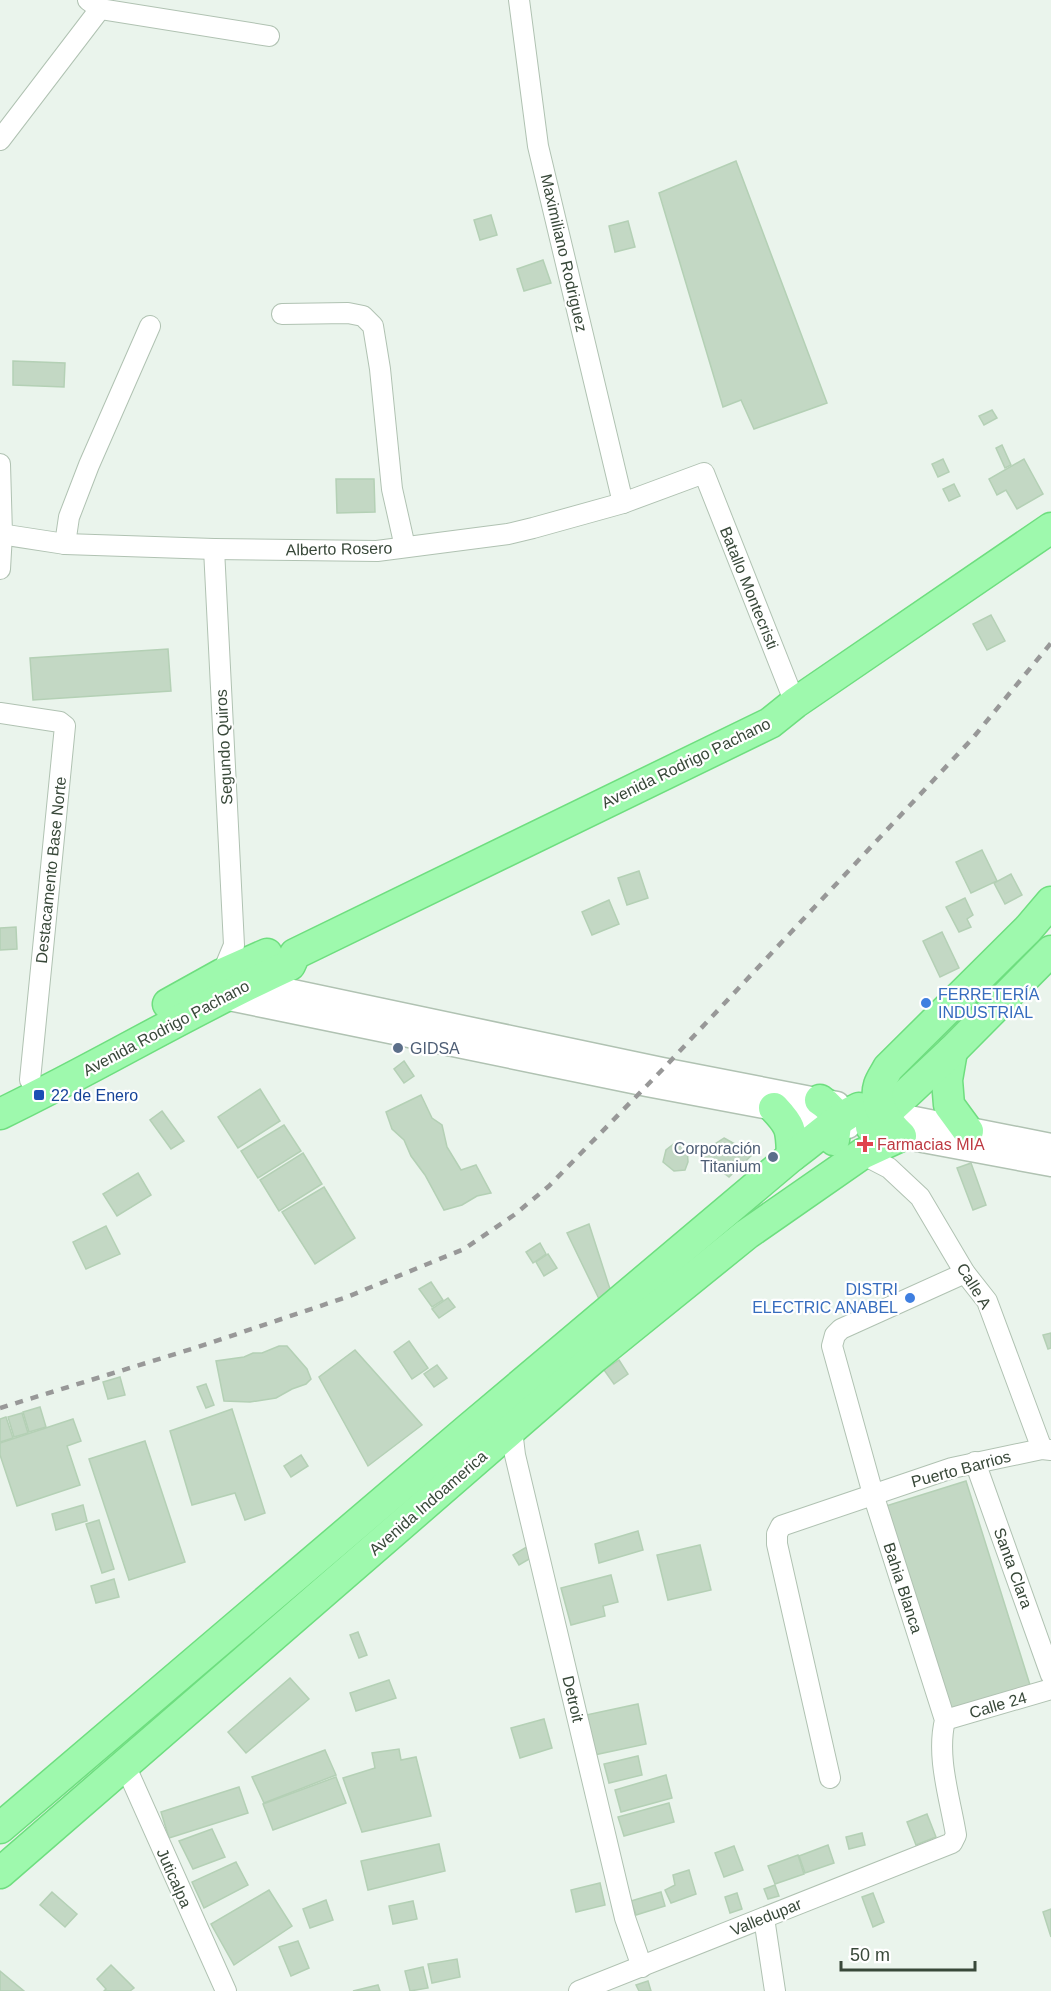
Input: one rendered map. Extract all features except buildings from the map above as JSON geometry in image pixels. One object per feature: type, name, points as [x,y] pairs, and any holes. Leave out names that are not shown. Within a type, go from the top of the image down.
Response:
[{"type":"main road","name":"Avenida Rodrigo Pachano","points":[[0,1095],[280,950],[295,954],[770,723],[795,703],[1051,528]]},
{"type":"main road","name":"Avenida Indoamerica","points":[[0,1873],[604,1349],[747,1234],[806,1193],[827,1160],[833,1144],[861,1123],[877,1098],[879,1086],[888,1068],[1028,929],[1051,902]]},
{"type":"main road","points":[[806,1193],[861,1123],[952,1051],[1051,951]]},
{"type":"main road","name":"Avenida Rodrigo Pachano","points":[[0,1114],[39,1095],[235,972]]},
{"type":"main road","points":[[952,1051],[947,1080],[949,1105],[968,1131]]},
{"type":"main road","points":[[861,1123],[861,1085],[888,1068]]},
{"type":"main road","points":[[774,1108],[788,1122],[792,1156]]},
{"type":"main road","name":"Avenida Indoamerica","points":[[0,1828],[792,1156],[861,1123]]},
{"type":"street","name":"Maximiliano Rodriguez","points":[[519,0],[538,146],[623,503]]},
{"type":"street","points":[[0,140],[94,4],[269,36]]},
{"type":"street","points":[[282,314],[348,313],[363,316],[373,326],[380,369],[392,489],[405,547]]},
{"type":"street","points":[[65,544],[69,517],[85,475],[150,326]]},
{"type":"street","points":[[0,464],[0,569]]},
{"type":"street","name":"Alberto Rosero","points":[[1,534],[65,544],[377,551],[508,534],[623,503],[704,473]]},
{"type":"street","name":"Batallo Montecristi","points":[[704,473],[795,703]]},
{"type":"street","name":"Segundo Quiros","points":[[214,549],[235,972]]},
{"type":"street","name":"Destacamento Base Norte","points":[[0,712],[60,722],[64,726],[30,1080]]},
{"type":"street","points":[[235,972],[647,1084],[861,1123],[1051,1164]]},
{"type":"street","points":[[235,972],[662,1070],[861,1123],[968,1131],[1051,1146]]},
{"type":"street","name":"Calle A","points":[[861,1123],[889,1168],[921,1197],[965,1273],[987,1301],[1046,1450]]},
{"type":"street","name":"Bahia Blanca","points":[[952,1843],[956,1835],[941,1736],[945,1720],[873,1494],[832,1346],[835,1335],[841,1329],[965,1273]]},
{"type":"street","name":"Detroit","points":[[512,1430],[515,1455],[625,1918],[642,1966]]},
{"type":"street","name":"Puerto Barrios","points":[[830,1778],[777,1544],[777,1534],[781,1526],[975,1462],[1046,1450]]},
{"type":"street","name":"Santa Clara","points":[[975,1462],[1051,1675]]},
{"type":"street","name":"Calle 24","points":[[945,1720],[1051,1689]]},
{"type":"street","name":"Juticalpa","points":[[125,1765],[226,1991]]},
{"type":"street","name":"Valledupar","points":[[579,1991],[952,1843]]},
{"type":"street","points":[[764,1918],[776,1991]]},
{"type":"tunnel","points":[[875,1103],[988,987]]},
{"type":"railway","points":[[0,1408],[198,1347],[347,1297],[464,1249],[514,1215],[549,1186],[662,1070],[972,739],[1051,643]]},
{"type":"place","name":"FERRETERÍA INDUSTRIAL","points":[[926,1003]]},
{"type":"place","name":"GIDSA","points":[[398,1048]]},
{"type":"place","name":"22 de Enero","points":[[39,1095]]},
{"type":"place","name":"Farmacias MIA","points":[[865,1144]]},
{"type":"place","name":"Corporación Titanium","points":[[773,1157]]},
{"type":"place","name":"DISTRI ELECTRIC ANABEL","points":[[910,1298]]}]
